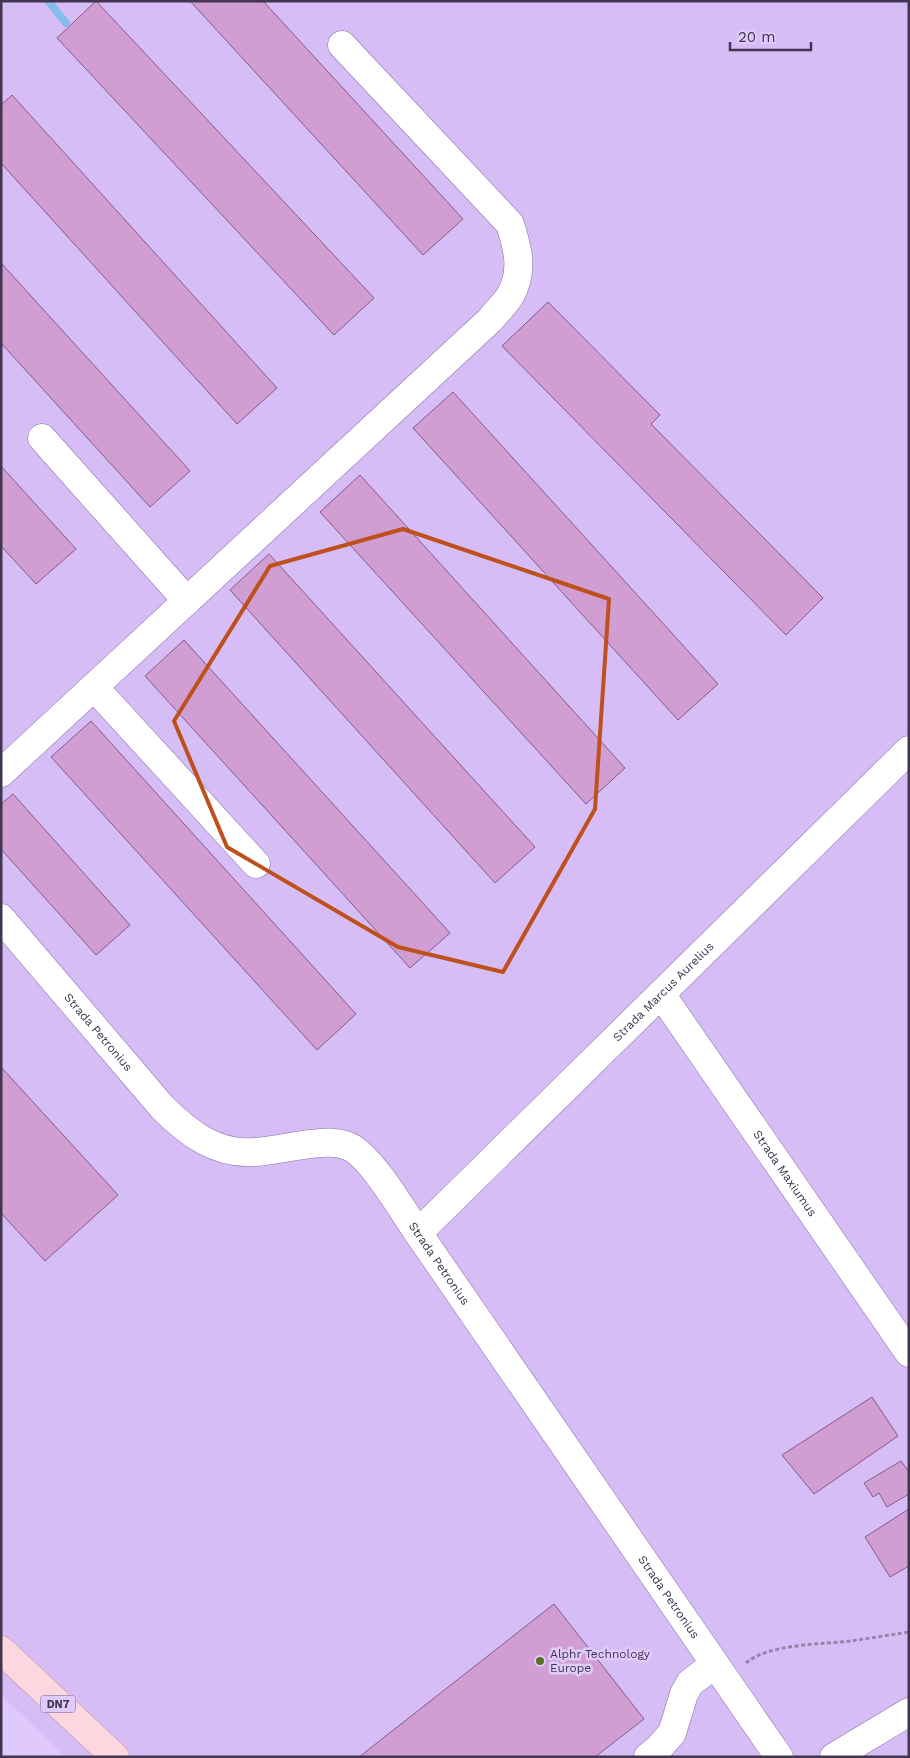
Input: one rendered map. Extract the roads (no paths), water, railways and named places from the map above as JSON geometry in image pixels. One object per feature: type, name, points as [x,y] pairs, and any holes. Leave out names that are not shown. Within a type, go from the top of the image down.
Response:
[{"type":"main road","name":"DN7","points":[[1,1650],[115,1757]]},
{"type":"street","points":[[1,772],[490,320],[510,296],[519,270],[518,249],[510,224],[342,45]]},
{"type":"street","points":[[42,438],[188,601]]},
{"type":"street","points":[[94,687],[256,864]]},
{"type":"street","name":"Strada Marcus Aurelius","points":[[418,1232],[909,750]]},
{"type":"street","name":"Strada Petronius","points":[[1,918],[162,1107],[197,1138],[216,1147],[236,1152],[255,1152],[323,1142],[352,1148],[364,1158],[418,1232],[780,1757]]},
{"type":"street","name":"Strada Maxiumus","points":[[661,994],[909,1353]]},
{"type":"street","points":[[648,1757],[672,1733],[684,1694],[690,1683],[722,1673]]},
{"type":"street","points":[[834,1757],[909,1712]]},
{"type":"waterway","points":[[48,1],[66,23]]},
{"type":"place","name":"Alphr Technology Europe","points":[[540,1661]]}]
